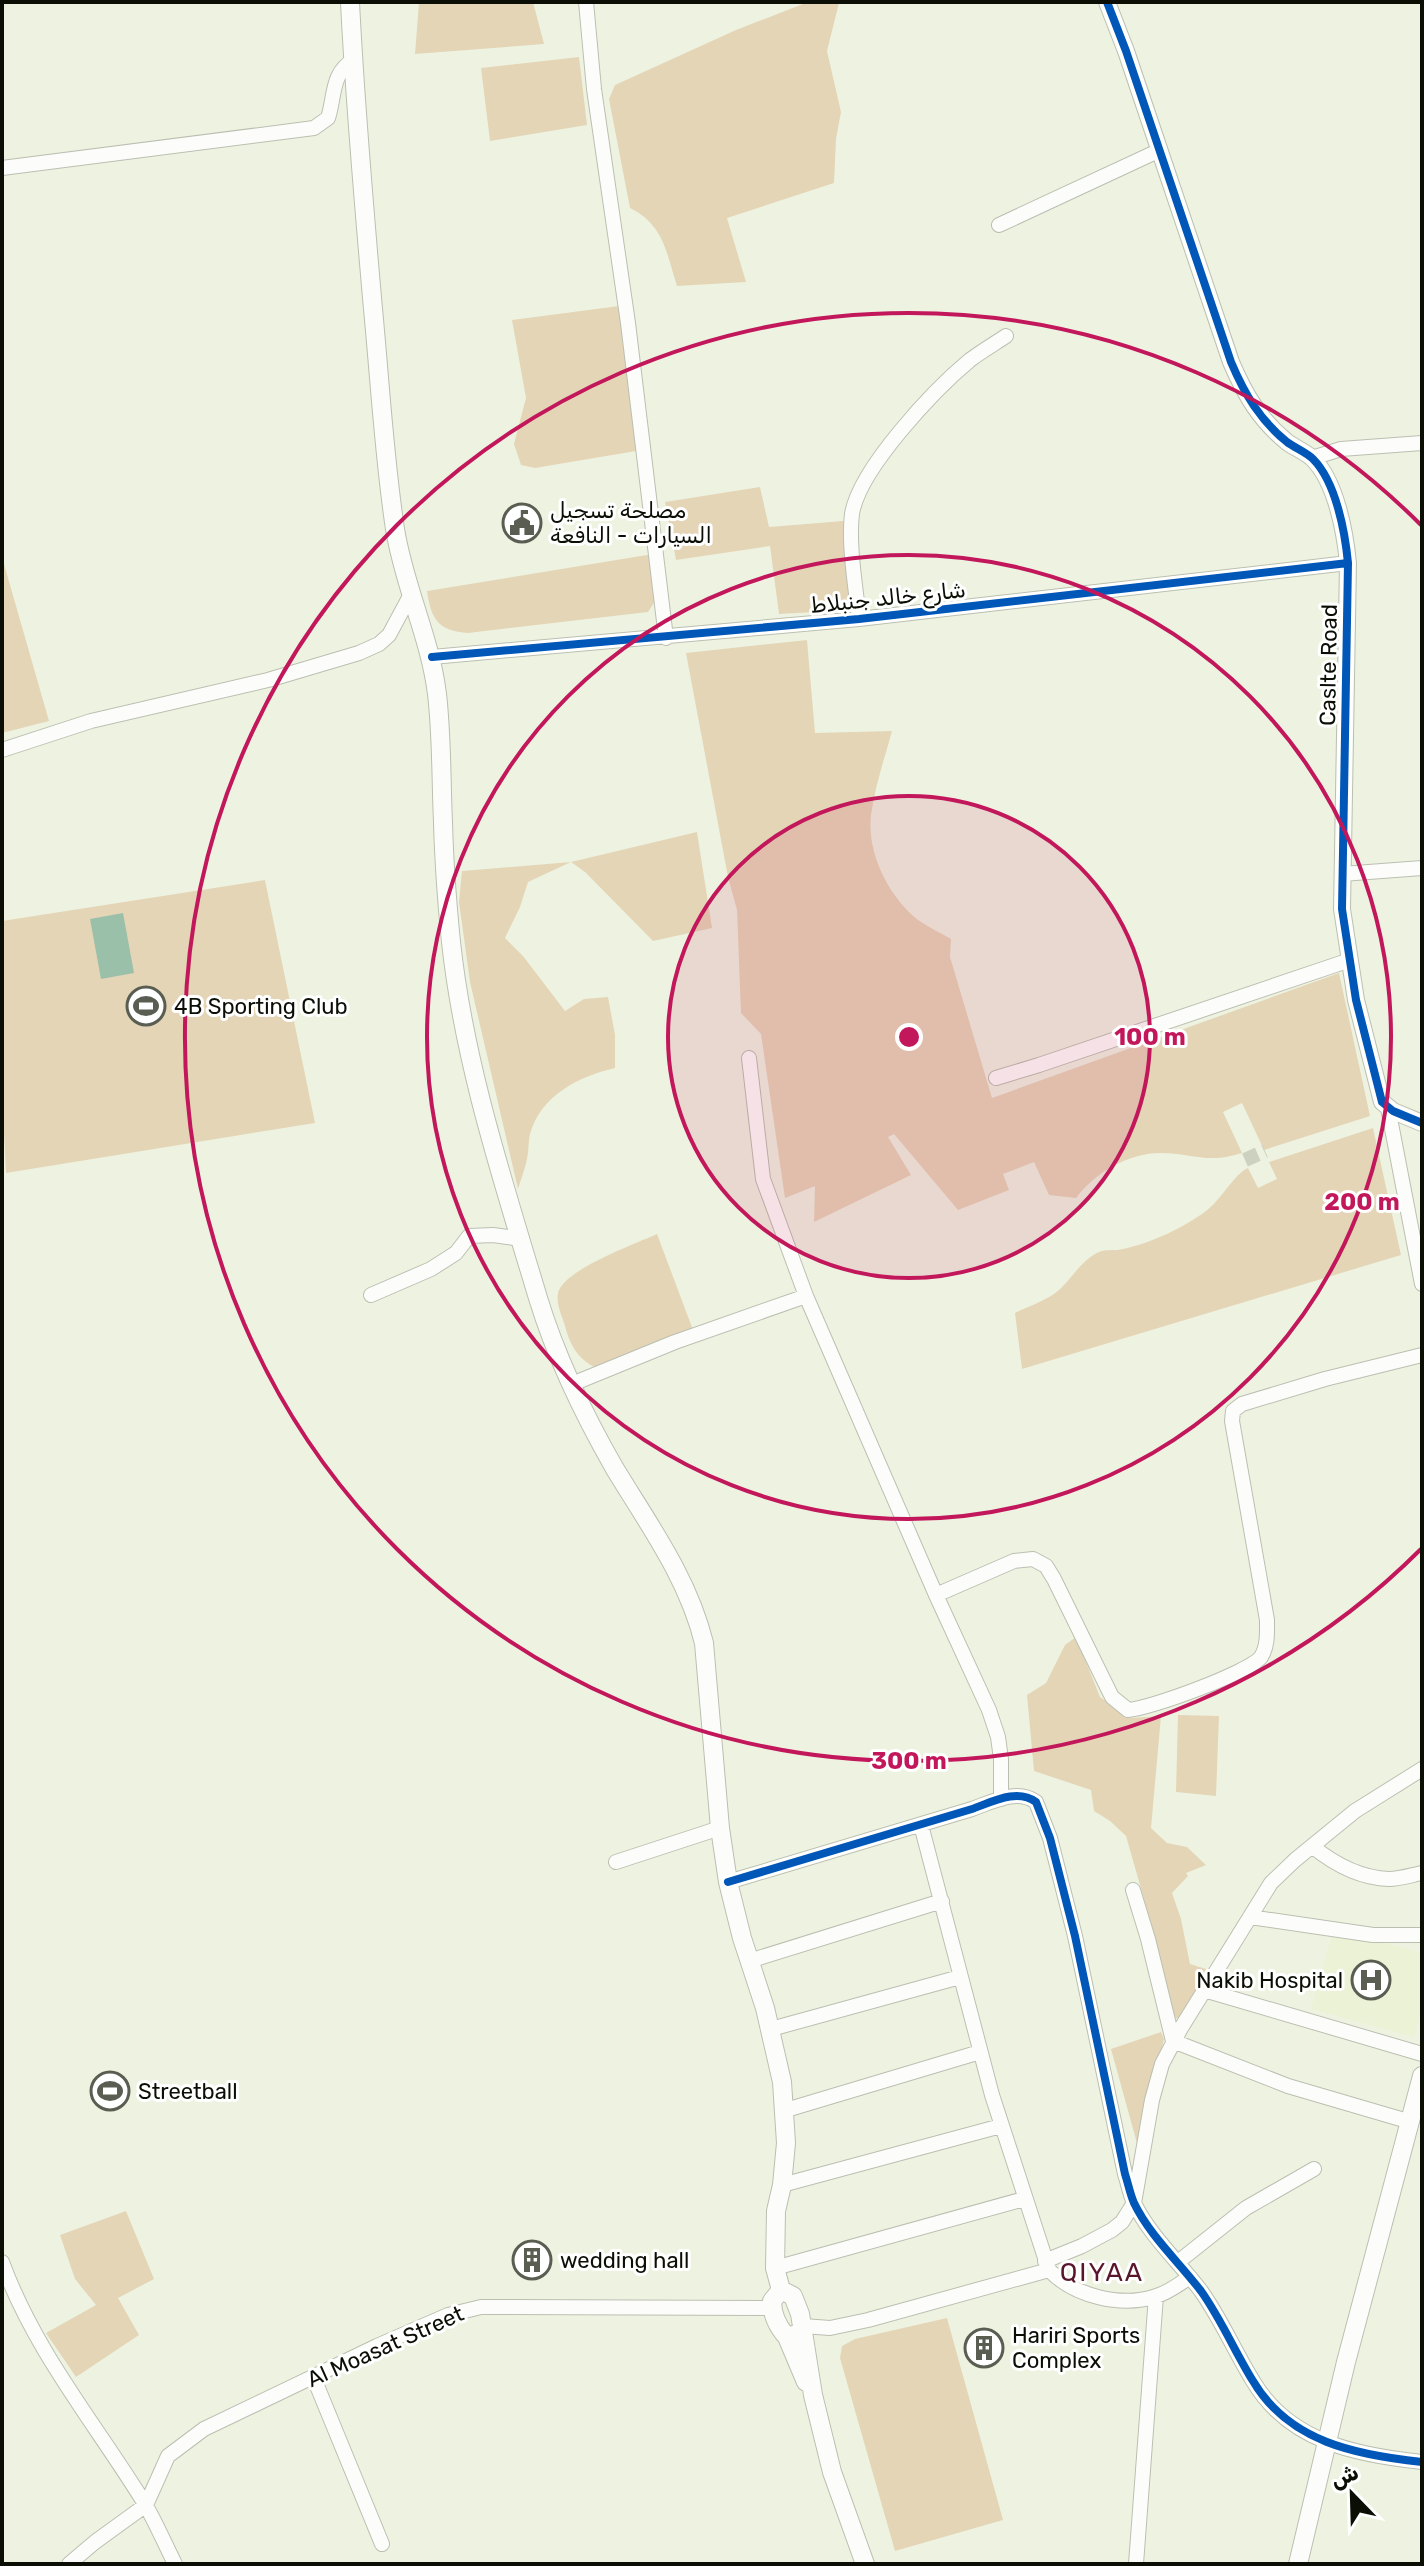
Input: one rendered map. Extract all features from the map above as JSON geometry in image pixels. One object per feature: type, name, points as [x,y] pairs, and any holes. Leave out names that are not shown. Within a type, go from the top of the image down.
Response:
[{"type":"main road","points":[[350,2],[391,499],[401,565],[432,657],[441,729],[443,825],[451,940],[462,1015],[480,1098],[548,1327],[572,1384],[613,1465],[670,1559],[700,1627],[707,1665],[720,1828],[728,1882],[771,2029],[786,2110],[782,2185],[776,2211],[775,2268],[781,2290],[793,2296],[798,2332],[832,2472],[865,2564]]},
{"type":"main road","points":[[1298,2564],[1349,2349],[1422,2076]]},
{"type":"main road","points":[[781,2290],[772,2301],[780,2329],[798,2332]]},
{"type":"street","points":[[586,2],[594,89],[628,323],[666,638]]},
{"type":"street","name":"Caslte Road","points":[[1107,2],[1242,388],[1252,407],[1267,424],[1293,447],[1312,458],[1326,478],[1346,539],[1342,909],[1356,1000],[1384,1102]]},
{"type":"street","points":[[2,168],[314,128],[328,118],[337,77],[345,65],[354,60]]},
{"type":"street","points":[[999,225],[1158,151]]},
{"type":"street","points":[[859,619],[851,527],[855,501],[866,476],[942,386],[973,358],[1006,336]]},
{"type":"street","points":[[1312,458],[1341,449],[1422,443]]},
{"type":"street","name":"شارع خالد جنبلاط","points":[[432,657],[859,619],[1348,563]]},
{"type":"street","points":[[2,750],[91,721],[268,680],[359,653],[379,644],[389,635],[410,596]]},
{"type":"street","points":[[1342,874],[1422,868]]},
{"type":"street","points":[[996,1078],[1350,960]]},
{"type":"street","points":[[749,1058],[763,1179],[806,1296],[989,1710],[1001,1759],[1001,1799]]},
{"type":"street","points":[[1384,1102],[1422,1123]]},
{"type":"street","points":[[1384,1102],[1422,1284]]},
{"type":"street","points":[[371,1295],[431,1269],[456,1253],[469,1236],[522,1239]]},
{"type":"street","points":[[572,1384],[675,1342],[806,1296]]},
{"type":"street","points":[[936,1595],[1014,1561],[1025,1558],[1040,1562],[1054,1579],[1112,1697],[1128,1710],[1148,1707],[1245,1669],[1264,1651],[1267,1620],[1234,1435],[1233,1411],[1242,1404],[1325,1379],[1422,1355]]},
{"type":"street","points":[[798,2332],[868,2320],[1047,2265],[1122,2222],[1134,2203],[1152,2100],[1162,2064],[1173,2041],[1271,1883],[1355,1811],[1422,1769]]},
{"type":"street","points":[[728,1882],[1001,1799],[1020,1795],[1031,1798],[1041,1811],[1080,1960],[1125,2174],[1134,2203],[1207,2300],[1264,2399],[1299,2429],[1327,2444],[1349,2451],[1422,2462]]},
{"type":"street","points":[[921,1825],[1001,2126],[1047,2265],[1062,2283],[1087,2293],[1124,2301],[1156,2296],[1190,2277]]},
{"type":"street","points":[[616,1862],[720,1828]]},
{"type":"street","points":[[1312,1846],[1330,1862],[1353,1871],[1390,1879],[1422,1873]]},
{"type":"street","points":[[1133,1890],[1173,2041]]},
{"type":"street","points":[[749,1961],[942,1901]]},
{"type":"street","points":[[1250,1917],[1373,1935],[1422,1935]]},
{"type":"street","points":[[771,2029],[960,1977]]},
{"type":"street","points":[[1204,1990],[1422,2054]]},
{"type":"street","points":[[1173,2041],[1288,2086],[1411,2122]]},
{"type":"street","points":[[786,2110],[980,2052]]},
{"type":"street","points":[[782,2185],[1001,2126]]},
{"type":"street","points":[[1178,2262],[1246,2208],[1314,2169]]},
{"type":"street","points":[[775,2268],[1024,2199]]},
{"type":"street","points":[[2,2262],[26,2319],[57,2374],[146,2505],[175,2564]]},
{"type":"street","points":[[1136,2564],[1156,2296]]},
{"type":"street","name":"Al Moasat Street","points":[[146,2505],[164,2462],[182,2444],[204,2429],[448,2315],[472,2308],[772,2308]]},
{"type":"street","points":[[313,2376],[382,2544]]},
{"type":"street","points":[[69,2564],[146,2505]]},
{"type":"shaded area","points":[[419,2],[533,2],[544,44],[415,54]]},
{"type":"shaded area","points":[[808,2],[839,3],[827,51],[841,112],[834,183],[727,218],[746,282],[677,286],[657,231],[630,208],[609,99],[615,85],[736,30]]},
{"type":"shaded area","points":[[579,57],[587,125],[490,141],[481,68]]},
{"type":"shaded area","points":[[619,306],[636,451],[535,468],[521,465],[514,444],[526,398],[512,320]]},
{"type":"shaded area","points":[[760,487],[769,527],[843,521],[852,610],[779,614],[770,546],[676,560],[665,502]]},
{"type":"shaded area","points":[[653,554],[657,598],[648,612],[468,633],[450,630],[438,622],[427,591]]},
{"type":"shaded area","points":[[2,557],[49,721],[2,733]]},
{"type":"shaded area","points":[[807,640],[815,733],[892,731],[872,809],[870,824],[875,855],[888,885],[907,910],[922,923],[951,939],[950,957],[992,1098],[1339,973],[1370,1116],[1264,1150],[1242,1103],[1223,1112],[1242,1153],[1217,1158],[1161,1153],[1137,1156],[1103,1172],[1076,1198],[1049,1195],[1034,1162],[1003,1174],[1009,1190],[958,1210],[894,1134],[888,1137],[911,1175],[814,1222],[815,1186],[785,1198],[761,1034],[741,1013],[737,910],[728,877],[686,653]]},
{"type":"shaded area","points":[[697,832],[712,928],[653,941],[585,872],[571,862]]},
{"type":"shaded area","points":[[571,862],[528,882],[505,938],[523,956],[565,1011],[584,999],[608,997],[615,1035],[615,1068],[576,1082],[543,1108],[530,1134],[518,1189],[470,982],[459,902],[462,871]]},
{"type":"shaded area","name":"4B Sporting Club","points":[[265,880],[315,1123],[6,1173],[2,1091],[2,921]]},
{"type":"shaded area","points":[[123,913],[134,973],[101,979],[90,919]]},
{"type":"shaded area","points":[[1373,1128],[1401,1255],[1022,1369],[1015,1313],[1054,1294],[1092,1256],[1102,1251],[1145,1243],[1187,1223],[1212,1206],[1238,1175],[1248,1168],[1258,1188],[1277,1179],[1269,1162]]},
{"type":"shaded area","points":[[657,1234],[693,1330],[594,1367],[578,1354],[571,1343],[559,1308],[558,1293],[572,1275]]},
{"type":"shaded area","points":[[1076,1637],[1100,1697],[1130,1718],[1161,1716],[1151,1828],[1167,1843],[1187,1847],[1206,1865],[1186,1873],[1188,1876],[1172,1893],[1190,1964],[1206,1969],[1209,1974],[1179,2019],[1171,2016],[1126,1836],[1094,1811],[1091,1790],[1034,1771],[1027,1695],[1046,1683],[1065,1645]]},
{"type":"shaded area","points":[[1178,1715],[1219,1716],[1216,1796],[1176,1792]]},
{"type":"shaded area","name":"Nakib Hospital","points":[[1334,1929],[1422,1953],[1422,2007],[1414,2037],[1311,2009]]},
{"type":"shaded area","points":[[1161,2032],[1164,2039],[1138,2147],[1111,2049]]},
{"type":"shaded area","points":[[126,2211],[154,2279],[118,2298],[139,2335],[76,2377],[46,2333],[96,2305],[75,2279],[60,2235]]},
{"type":"shaded area","points":[[947,2318],[1003,2520],[895,2551],[840,2358],[842,2346],[855,2339]]},
{"type":"tunnel","points":[[1245,1160],[1265,1151]]},
{"type":"cycle path","points":[[1107,2],[1236,374],[1269,425],[1321,469],[1338,508],[1348,563],[1342,909],[1356,1000],[1382,1102],[1393,1111],[1422,1123]]},
{"type":"cycle path","points":[[432,657],[859,619],[1348,563]]},
{"type":"cycle path","points":[[728,1882],[1004,1798],[1021,1796],[1036,1802],[1050,1838],[1075,1936],[1125,2174],[1141,2215],[1156,2238],[1201,2291],[1253,2381],[1285,2418],[1326,2442],[1373,2455],[1422,2462]]},
{"type":"place","name":"مصلحة تسجيل السيارات - النافعة","points":[[522,523]]},
{"type":"place","name":"4B Sporting Club","points":[[146,1006]]},
{"type":"place","name":"Nakib Hospital","points":[[1371,1980]]},
{"type":"place","name":"Streetball","points":[[110,2091]]},
{"type":"place","name":"wedding hall","points":[[532,2260]]},
{"type":"place","name":"Hariri Sports Complex","points":[[984,2348]]},
{"type":"district","name":"QIYAA","points":[[1102,2272]]}]
